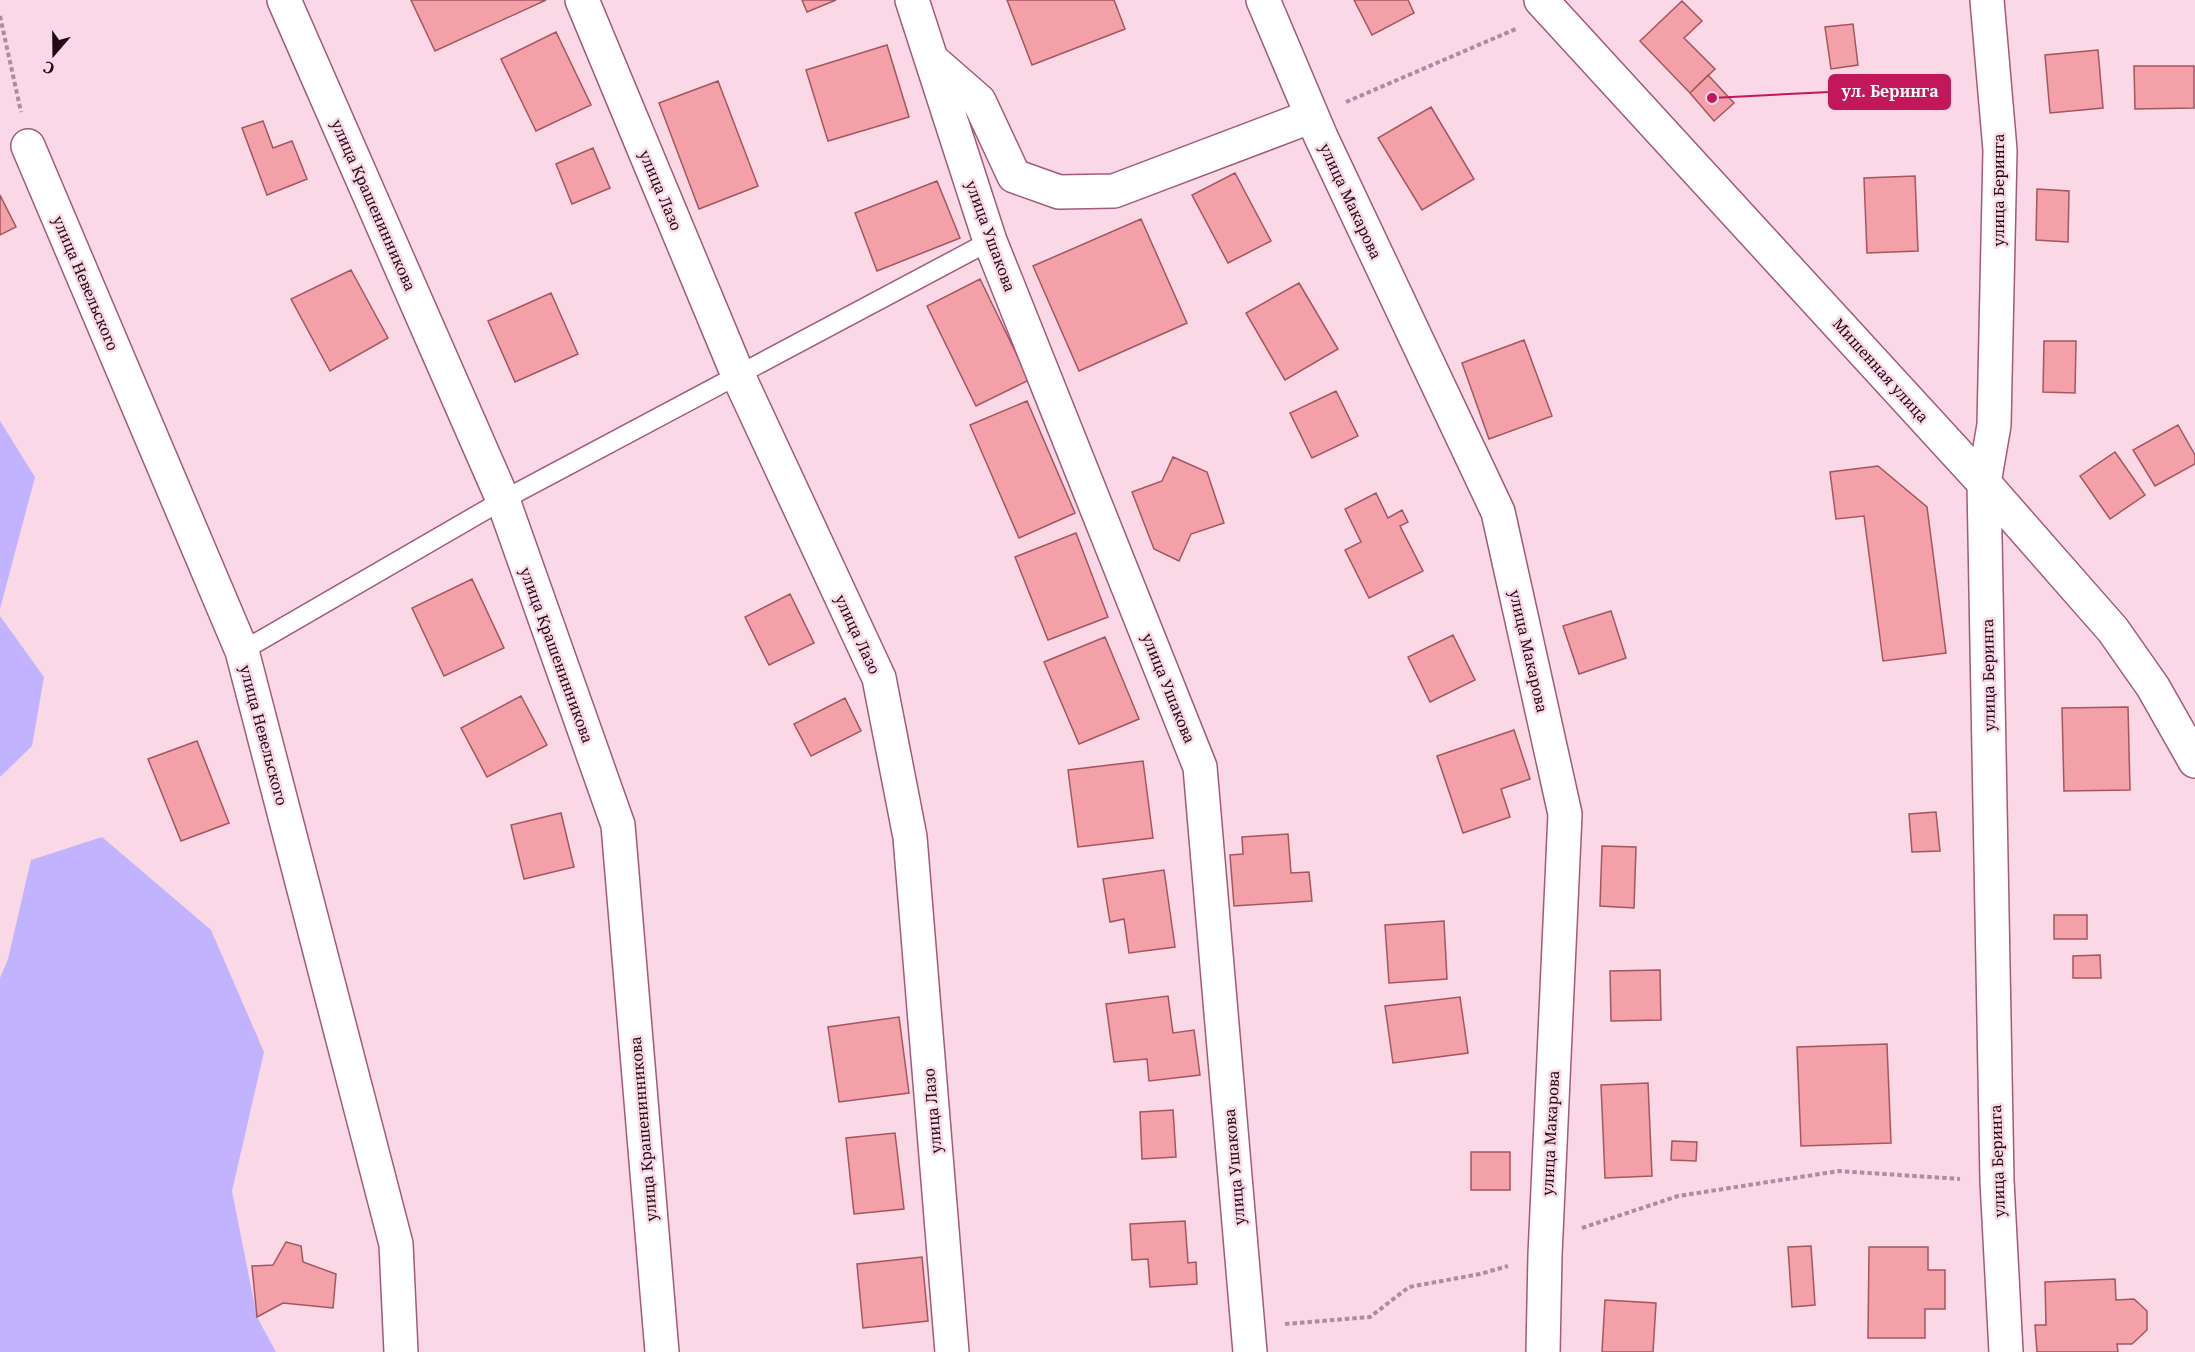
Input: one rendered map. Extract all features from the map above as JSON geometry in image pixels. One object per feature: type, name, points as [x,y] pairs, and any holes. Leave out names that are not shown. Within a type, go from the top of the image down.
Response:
[{"type":"street","name":"улица Крашенинникова","points":[[284,0],[502,500],[618,825],[662,1352]]},
{"type":"street","name":"улица Лазо","points":[[582,0],[738,375],[879,678],[910,837],[952,1352]]},
{"type":"street","name":"улица Ушакова","points":[[912,0],[990,241],[1200,767],[1249,1340]]},
{"type":"street","name":"улица Макарова","points":[[1263,0],[1312,116],[1498,512],[1565,814],[1545,1247],[1543,1352]]},
{"type":"street","name":"Мишенная улица","points":[[1541,0],[1984,483],[2113,630],[2153,687],[2195,761]]},
{"type":"street","name":"улица Беринга","points":[[1987,0],[2000,150],[1994,425],[1984,483],[1996,1181],[2006,1352]]},
{"type":"street","points":[[932,60],[979,101],[1014,176],[1059,192],[1114,191],[1312,116]]},
{"type":"street","name":"улица Невельского","points":[[28,146],[242,651],[396,1244],[401,1352]]},
{"type":"lane","points":[[242,651],[502,500],[990,241]]},
{"type":"path","points":[[0,16],[28,146]]},
{"type":"path","points":[[1312,116],[1520,27]]},
{"type":"path","points":[[1249,1340],[1370,1317],[1409,1287],[1480,1274],[1678,1196],[1839,1170],[1996,1181]]},
{"type":"shaded area","points":[[0,421],[35,477],[0,609]]},
{"type":"shaded area","points":[[0,616],[44,677],[32,746],[0,777]]},
{"type":"shaded area","points":[[102,837],[211,930],[264,1052],[232,1191],[257,1317],[276,1352],[0,1352],[0,978],[8,959],[31,860]]},
{"type":"building","points":[[411,0],[546,0],[435,51]]},
{"type":"building","points":[[802,0],[836,0],[807,12]]},
{"type":"building","points":[[1007,0],[1114,0],[1125,29],[1032,65]]},
{"type":"building","points":[[1354,0],[1408,0],[1414,13],[1372,35]]},
{"type":"building","points":[[1682,1],[1702,21],[1684,38],[1715,69],[1690,93],[1640,41]]},
{"type":"building","points":[[1853,24],[1858,65],[1831,69],[1825,27]]},
{"type":"building","points":[[556,32],[591,105],[536,131],[501,59]]},
{"type":"building","points":[[887,45],[909,117],[828,141],[806,70]]},
{"type":"building","points":[[2098,50],[2103,108],[2050,113],[2045,55]]},
{"type":"building","points":[[2134,66],[2194,66],[2194,108],[2135,109]]},
{"type":"building","points":[[1708,75],[1734,103],[1714,121],[1690,93]]},
{"type":"building","points":[[718,81],[758,186],[699,209],[659,103]]},
{"type":"building","points":[[1431,107],[1474,179],[1422,210],[1378,138]]},
{"type":"building","points":[[263,121],[273,148],[292,141],[307,179],[267,195],[242,128]]},
{"type":"building","points":[[593,148],[610,188],[572,204],[556,164]]},
{"type":"building","points":[[1235,173],[1271,241],[1228,263],[1192,195]]},
{"type":"building","points":[[1915,176],[1918,251],[1867,253],[1864,178]]},
{"type":"building","points":[[937,181],[960,238],[877,271],[855,213]]},
{"type":"building","points":[[2037,189],[2069,191],[2068,242],[2036,240]]},
{"type":"building","points":[[0,195],[16,227],[0,235]]},
{"type":"building","points":[[1141,219],[1187,323],[1079,371],[1033,266]]},
{"type":"building","points":[[351,270],[388,338],[330,371],[291,299]]},
{"type":"building","points":[[980,279],[1029,380],[976,406],[927,306]]},
{"type":"building","points":[[1299,283],[1338,349],[1285,380],[1246,313]]},
{"type":"building","points":[[551,293],[578,354],[515,382],[488,321]]},
{"type":"building","points":[[1524,340],[1552,416],[1489,439],[1462,363]]},
{"type":"building","points":[[2044,341],[2076,341],[2075,393],[2043,392]]},
{"type":"building","points":[[1336,391],[1358,436],[1312,458],[1290,413]]},
{"type":"building","points":[[1027,401],[1075,513],[1019,538],[970,425]]},
{"type":"building","points":[[2178,425],[2195,455],[2195,464],[2155,486],[2133,450]]},
{"type":"building","points":[[2115,452],[2145,495],[2110,519],[2080,476]]},
{"type":"building","points":[[1173,457],[1207,472],[1224,523],[1191,534],[1179,561],[1154,549],[1132,492],[1162,481]]},
{"type":"building","points":[[1878,466],[1927,507],[1946,653],[1883,661],[1864,516],[1836,519],[1830,472]]},
{"type":"building","points":[[1376,493],[1388,518],[1402,510],[1408,522],[1400,526],[1423,571],[1369,598],[1345,550],[1361,542],[1345,509]]},
{"type":"building","points":[[1076,533],[1108,617],[1048,640],[1015,557]]},
{"type":"building","points":[[472,579],[504,648],[444,676],[412,608]]},
{"type":"building","points":[[790,594],[814,643],[769,665],[745,617]]},
{"type":"building","points":[[1611,611],[1626,658],[1579,674],[1563,626]]},
{"type":"building","points":[[1453,635],[1475,680],[1430,702],[1408,657]]},
{"type":"building","points":[[1105,637],[1139,719],[1079,744],[1044,662]]},
{"type":"building","points":[[521,696],[547,745],[487,777],[461,728]]},
{"type":"building","points":[[845,698],[861,731],[811,756],[794,724]]},
{"type":"building","points":[[2128,707],[2130,790],[2064,791],[2062,708]]},
{"type":"building","points":[[1514,730],[1530,779],[1501,789],[1510,817],[1463,833],[1437,756]]},
{"type":"building","points":[[197,741],[229,823],[181,841],[148,759]]},
{"type":"building","points":[[1143,761],[1153,838],[1078,847],[1068,770]]},
{"type":"building","points":[[1936,812],[1940,851],[1912,852],[1909,814]]},
{"type":"building","points":[[561,813],[574,867],[524,879],[511,825]]},
{"type":"building","points":[[1288,834],[1291,873],[1309,872],[1312,901],[1234,906],[1230,855],[1243,854],[1242,837]]},
{"type":"building","points":[[1602,846],[1636,847],[1634,908],[1600,906]]},
{"type":"building","points":[[1164,870],[1175,947],[1129,953],[1124,919],[1110,922],[1103,879]]},
{"type":"building","points":[[2054,915],[2087,915],[2087,939],[2054,939]]},
{"type":"building","points":[[1444,921],[1447,979],[1389,983],[1385,925]]},
{"type":"building","points":[[2100,955],[2101,978],[2073,978],[2073,956]]},
{"type":"building","points":[[1660,970],[1661,1020],[1611,1021],[1610,971]]},
{"type":"building","points":[[1168,996],[1173,1033],[1194,1030],[1200,1075],[1149,1081],[1147,1059],[1114,1062],[1106,1004]]},
{"type":"building","points":[[1460,997],[1468,1053],[1393,1063],[1385,1006]]},
{"type":"building","points":[[899,1017],[909,1093],[839,1102],[828,1027]]},
{"type":"building","points":[[1887,1044],[1891,1143],[1801,1146],[1797,1047]]},
{"type":"building","points":[[1648,1083],[1652,1176],[1605,1178],[1601,1085]]},
{"type":"building","points":[[1173,1110],[1176,1157],[1142,1159],[1140,1112]]},
{"type":"building","points":[[895,1133],[904,1209],[854,1214],[846,1138]]},
{"type":"building","points":[[1672,1141],[1697,1142],[1696,1161],[1671,1160]]},
{"type":"building","points":[[1471,1152],[1510,1152],[1510,1190],[1471,1190]]},
{"type":"building","points":[[1185,1221],[1188,1263],[1196,1262],[1197,1284],[1150,1287],[1148,1259],[1132,1260],[1130,1224]]},
{"type":"building","points":[[286,1242],[301,1246],[303,1262],[336,1274],[333,1308],[283,1303],[257,1317],[252,1266],[273,1265]]},
{"type":"building","points":[[1811,1246],[1815,1305],[1792,1307],[1788,1247]]},
{"type":"building","points":[[1869,1247],[1928,1247],[1928,1270],[1945,1270],[1945,1309],[1925,1309],[1925,1338],[1868,1338]]},
{"type":"building","points":[[922,1257],[928,1321],[863,1328],[857,1264]]},
{"type":"building","points":[[2115,1279],[2116,1300],[2134,1299],[2147,1311],[2147,1330],[2132,1344],[2117,1344],[2118,1352],[2037,1352],[2035,1325],[2046,1325],[2045,1282]]},
{"type":"building","points":[[1605,1300],[1656,1303],[1653,1352],[1602,1352]]},
{"type":"place","name":"ул. Беринга","points":[[1712,98]]}]
